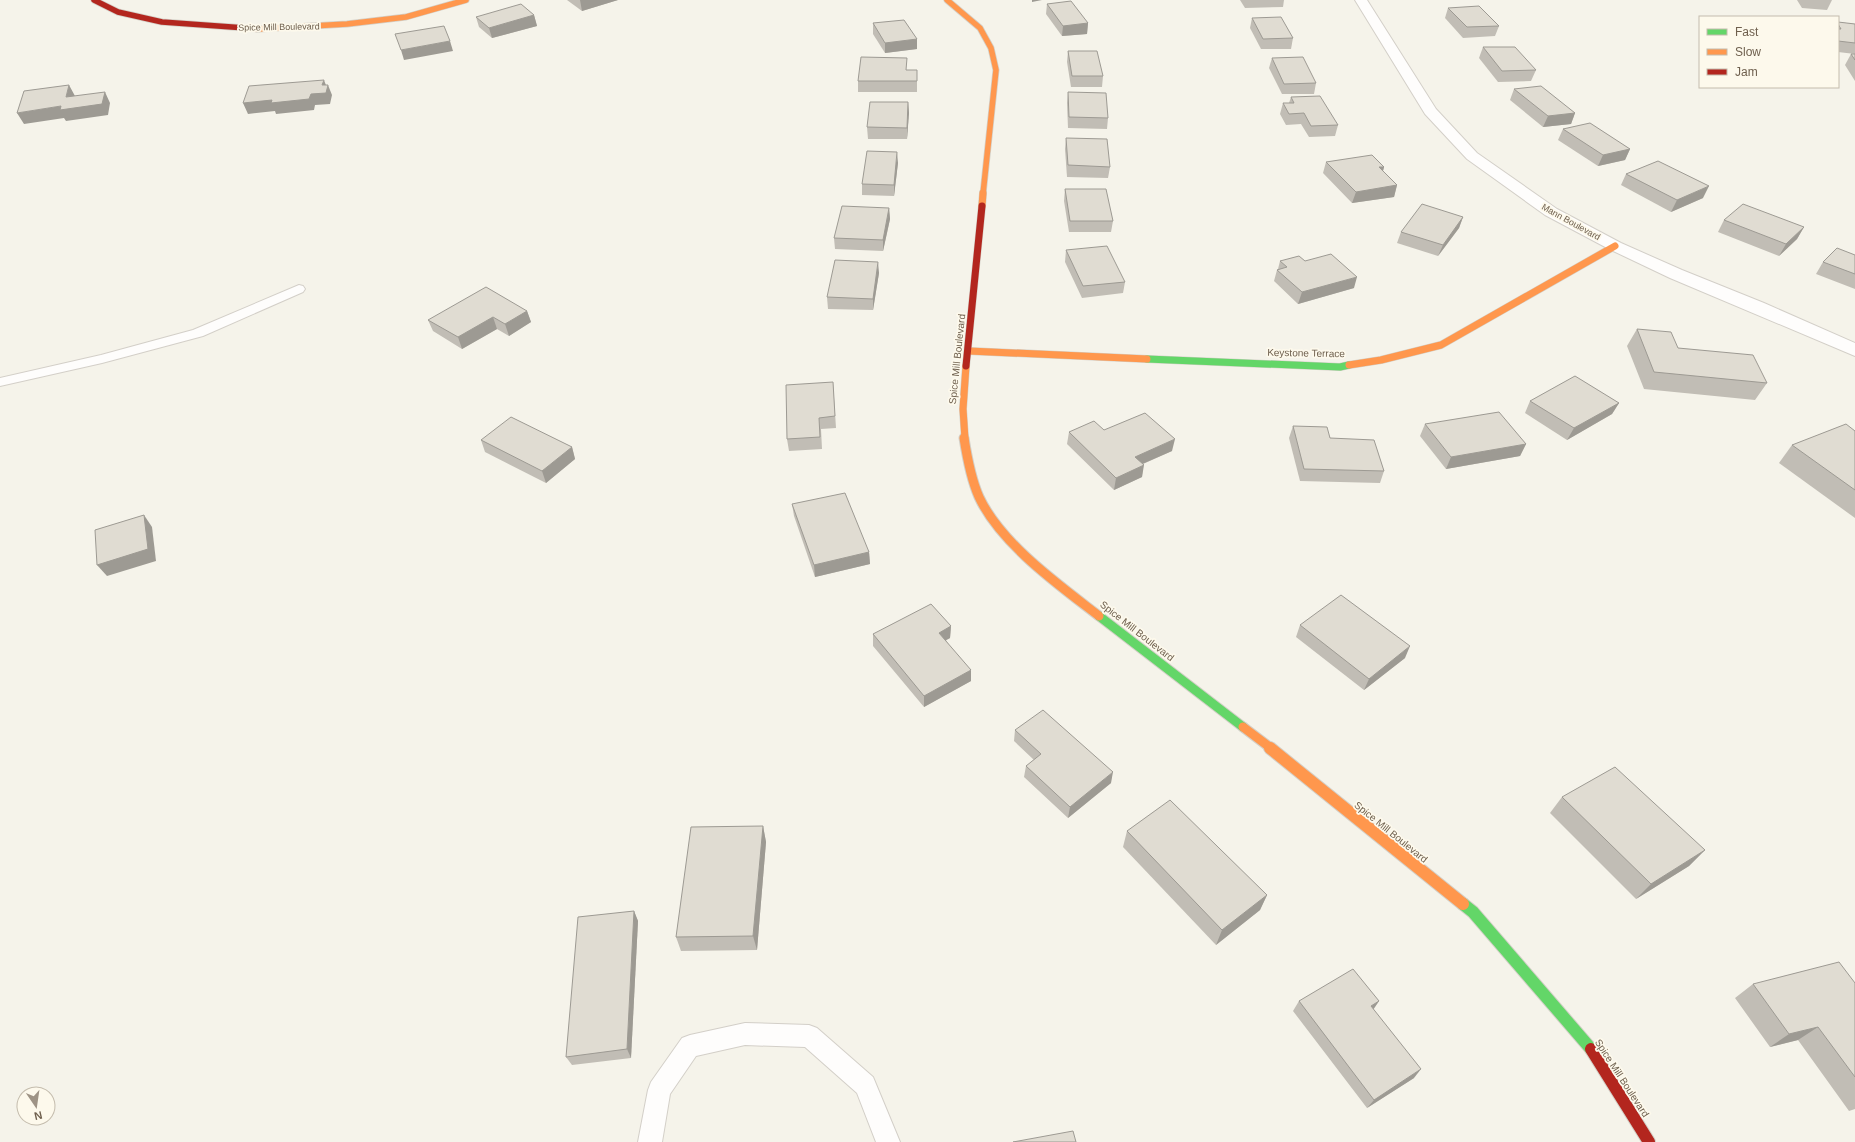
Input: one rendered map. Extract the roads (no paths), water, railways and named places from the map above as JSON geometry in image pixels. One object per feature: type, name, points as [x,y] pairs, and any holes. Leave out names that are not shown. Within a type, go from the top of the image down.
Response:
[{"type":"street","name":"Spice Mill Boulevard","points":[[94,0],[118,12],[162,22],[251,29],[347,24],[399,18],[466,0]]},
{"type":"street","name":"Spice Mill Boulevard","points":[[947,0],[980,28],[991,48],[996,70],[962,409],[966,456],[980,499],[1005,533],[1045,574],[1304,774],[1473,912],[1596,1054],[1649,1142]]},
{"type":"street","name":"Mann Boulevard","points":[[1361,0],[1430,111],[1472,156],[1551,212],[1615,246],[1676,274],[1758,307],[1855,350]]},
{"type":"street","name":"Keystone Terrace","points":[[969,351],[1340,367],[1382,360],[1441,345],[1615,246]]},
{"type":"lane","points":[[0,382],[102,359],[198,333],[299,289]]},
{"type":"lane","points":[[650,1142],[659,1090],[690,1046],[745,1034],[809,1036],[865,1085],[888,1142]]}]
